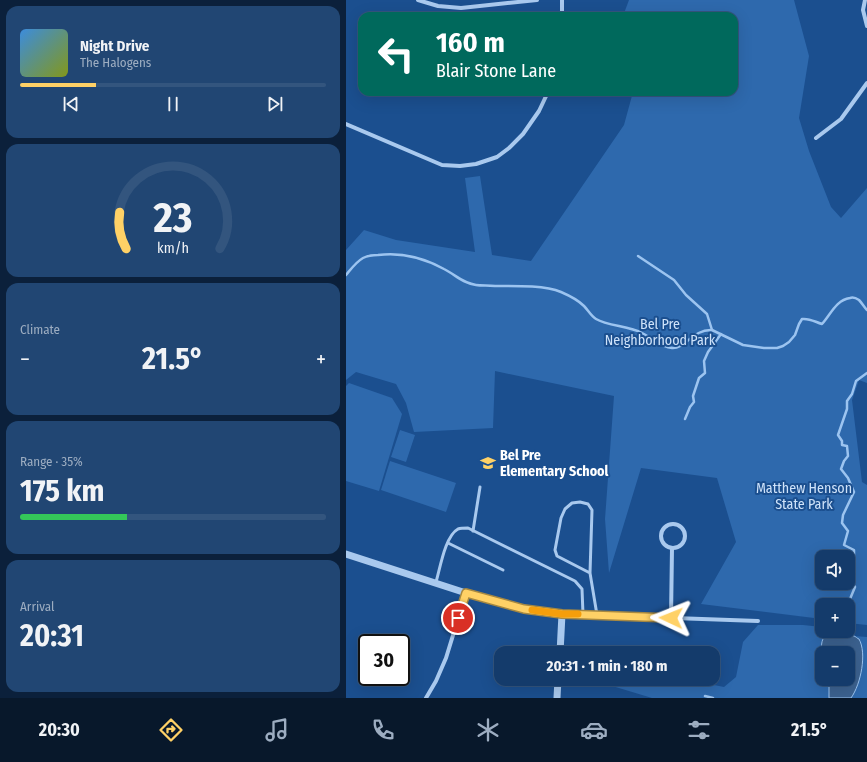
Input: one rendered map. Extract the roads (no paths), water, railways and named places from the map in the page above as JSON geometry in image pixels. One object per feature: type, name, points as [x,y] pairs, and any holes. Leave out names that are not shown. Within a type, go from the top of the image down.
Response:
[{"type":"street","points":[[418,0],[438,6],[461,8],[537,0]]},
{"type":"street","points":[[562,0],[562,12]]},
{"type":"street","points":[[865,0],[863,10],[867,26]]},
{"type":"street","points":[[816,138],[841,119],[867,83]]},
{"type":"street","points":[[346,124],[442,165],[460,166],[476,164],[496,157],[509,148],[523,134],[539,111],[546,96]]},
{"type":"street","points":[[673,525],[680,527],[685,537],[682,544],[672,548],[665,545],[662,538],[663,530],[666,527],[673,525]]},
{"type":"street","points":[[671,618],[672,548]]},
{"type":"street","points":[[346,554],[436,584],[524,609],[562,614],[758,622]]},
{"type":"street","points":[[426,698],[436,681],[446,658],[466,593]]},
{"type":"street","points":[[560,646],[562,614]]},
{"type":"street","points":[[557,698],[558,686]]},
{"type":"lane","points":[[473,531],[480,487]]},
{"type":"lane","points":[[590,573],[557,556],[555,550],[561,518],[566,509],[572,503],[580,502],[588,504],[592,510],[590,573],[597,615]]},
{"type":"lane","points":[[436,584],[452,534],[460,528],[468,528],[575,581],[582,589],[583,614]]},
{"type":"lane","points":[[448,543],[503,570]]},
{"type":"waterway","points":[[346,275],[358,262],[368,256],[387,254],[404,255],[436,265],[471,284],[537,287],[561,292],[582,304],[596,319],[637,331],[660,344],[672,348],[681,345],[700,333],[712,330],[743,345],[777,348],[789,342],[795,335],[802,319],[822,324],[837,304],[845,299],[857,299],[867,310]]},
{"type":"waterway","points":[[638,256],[674,280],[686,295],[707,314],[712,330]]},
{"type":"waterway","points":[[685,419],[694,402],[693,396],[699,378],[705,373],[704,361],[708,352],[721,334]]},
{"type":"waterway","points":[[850,598],[855,587],[849,578],[853,571],[850,560],[854,556],[854,550],[844,545],[848,531],[842,523],[843,515],[854,492],[848,478],[841,469],[848,456],[847,446],[842,445],[842,441],[838,435],[847,409],[847,401],[852,394],[856,381],[867,373]]},
{"type":"waterway","points":[[705,696],[713,698]]},
{"type":"place","name":"Bel Pre Elementary School","points":[[488,463]]},
{"type":"park label","name":"Bel Pre Neighborhood Park","points":[[660,332]]},
{"type":"park label","name":"Matthew Henson State Park","points":[[804,496]]}]
